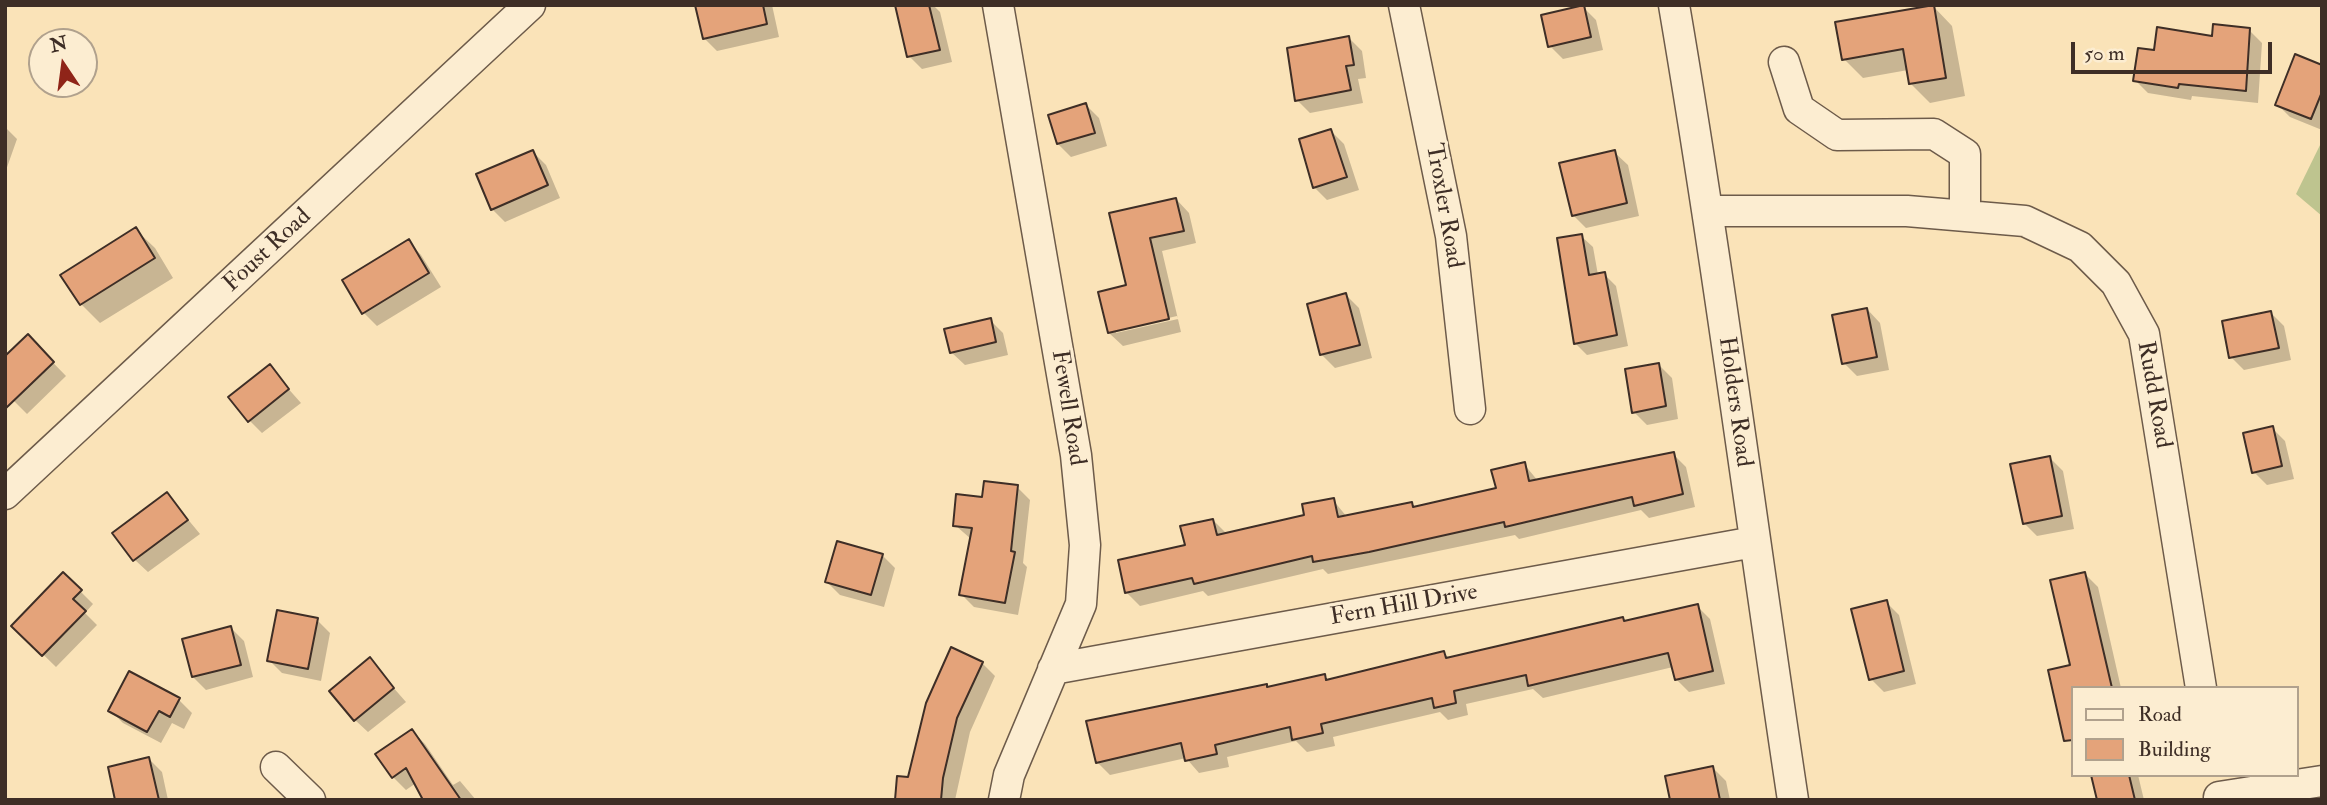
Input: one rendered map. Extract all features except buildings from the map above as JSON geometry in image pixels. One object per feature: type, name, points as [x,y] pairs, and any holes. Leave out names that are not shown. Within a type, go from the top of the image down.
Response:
[{"type":"street","name":"Foust Road","points":[[5,494],[530,5]]},
{"type":"street","name":"Fewell Road","points":[[998,5],[1076,455],[1084,545],[1081,604],[1009,775],[1004,800]]},
{"type":"street","name":"Troxler Road","points":[[1404,5],[1451,236],[1470,409]]},
{"type":"street","name":"Holders Road","points":[[1674,5],[1709,211],[1754,542],[1793,800]]},
{"type":"street","points":[[1784,62],[1799,109],[1836,135],[1934,134],[1965,154],[1965,216]]},
{"type":"street","name":"Rudd Road","points":[[1709,211],[1907,211],[2025,221],[2080,247],[2116,283],[2144,334],[2202,686]]},
{"type":"street","name":"Fern Hill Drive","points":[[1053,669],[1754,542]]},
{"type":"street","points":[[275,767],[310,800]]},
{"type":"street","points":[[2218,791],[2322,781]]},
{"type":"green space","points":[[2322,141],[2322,216],[2296,194]]}]
